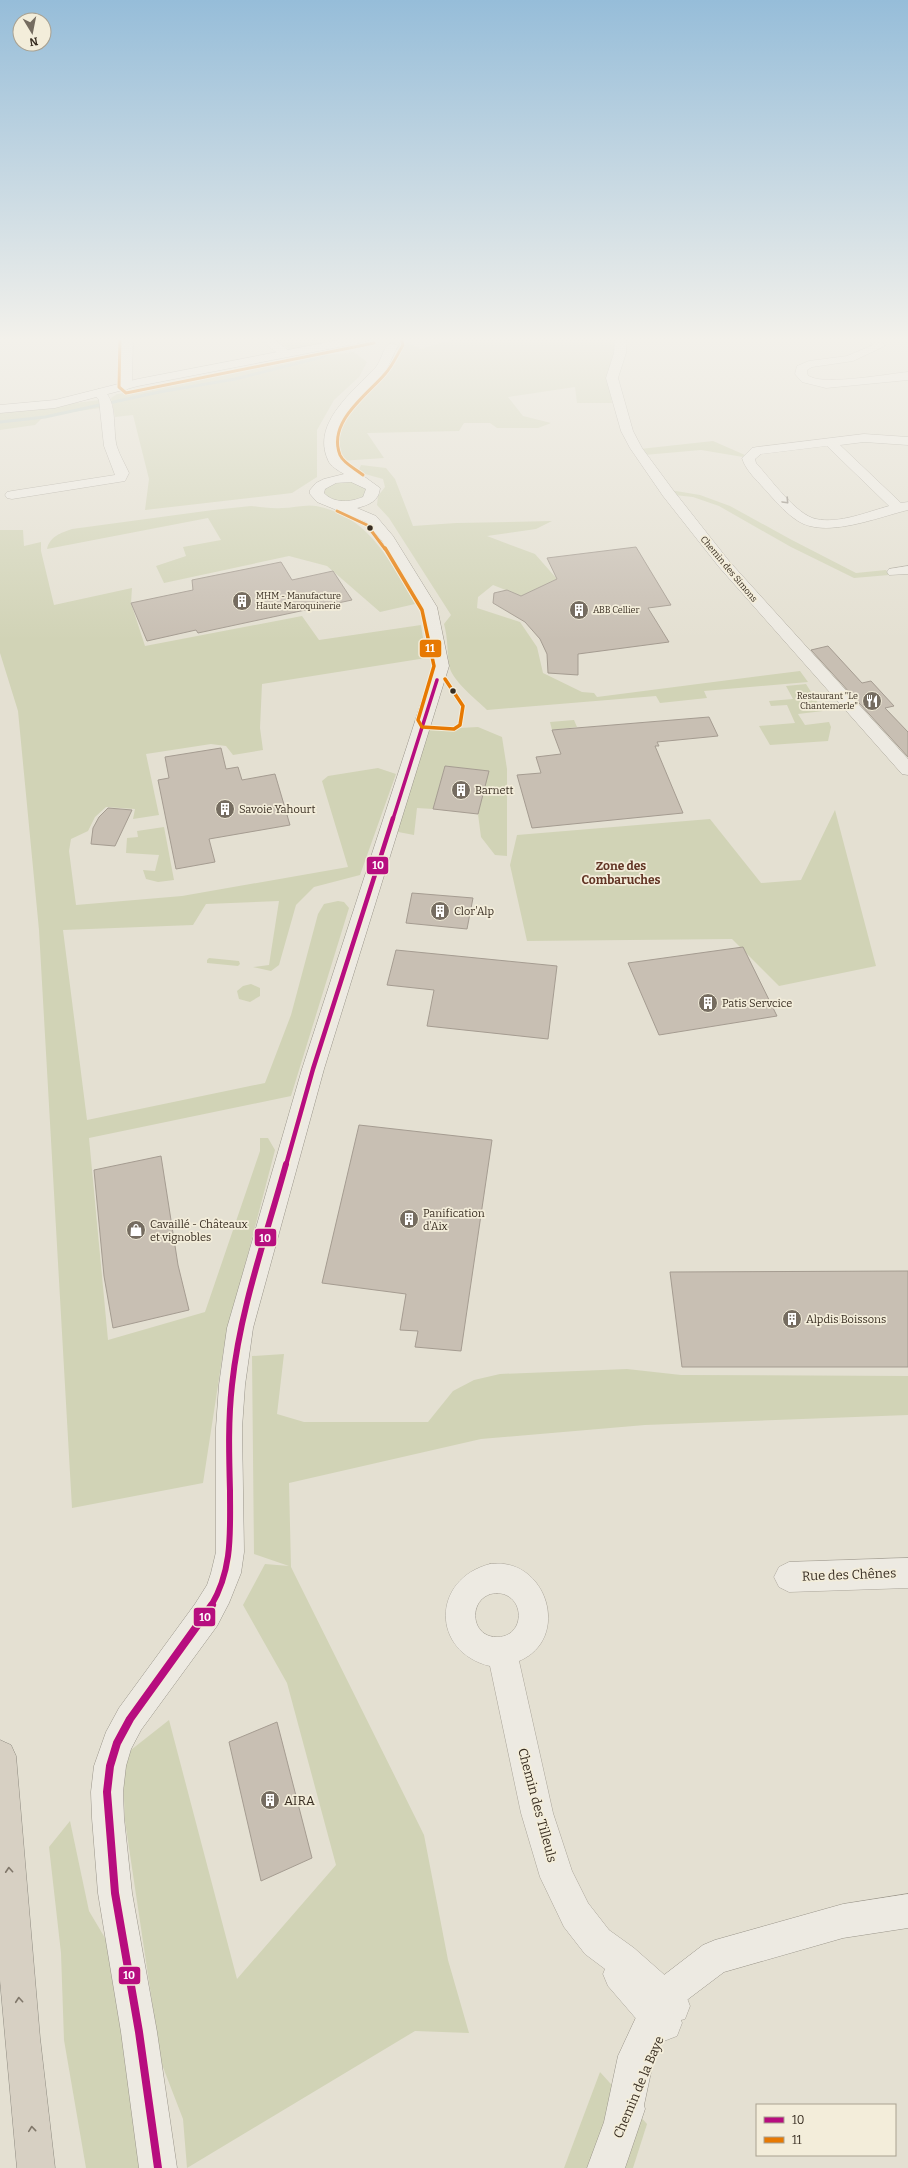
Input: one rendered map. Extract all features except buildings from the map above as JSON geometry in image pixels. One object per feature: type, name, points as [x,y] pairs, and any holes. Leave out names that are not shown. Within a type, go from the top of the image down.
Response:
[{"type":"highway","points":[[0,1756],[22,2038],[36,2168]]},
{"type":"street","points":[[12,495],[120,478],[122,473],[110,446],[109,437]]},
{"type":"street","points":[[331,437],[334,460],[324,483],[317,490],[319,498],[324,502],[340,505],[372,519]]},
{"type":"street","name":"Chemin des Simons","points":[[630,437],[636,448],[681,510],[724,564],[908,770]]},
{"type":"street","points":[[903,507],[842,521],[814,523],[805,520],[794,511],[750,464],[748,458],[757,451],[864,438],[908,442]]},
{"type":"street","points":[[831,443],[903,507]]},
{"type":"street","points":[[334,460],[359,480]]},
{"type":"street","points":[[324,483],[337,479],[359,480],[370,484],[373,491],[372,495],[364,501],[340,505]]},
{"type":"street","points":[[158,2168],[139,2032],[114,1886],[107,1792],[110,1766],[117,1743],[130,1719],[206,1615],[218,1593],[226,1573],[230,1552],[229,1428],[232,1385],[240,1328],[313,1069],[441,666],[430,607],[388,539],[372,519],[364,501]]},
{"type":"street","name":"Rue des Chênes","points":[[789,1577],[908,1572]]},
{"type":"street","name":"Chemin des Tilleuls","points":[[502,1653],[537,1813],[557,1877],[576,1915],[597,1942],[620,1976],[664,2011]]},
{"type":"street","points":[[664,2011],[714,1957],[843,1921],[908,1911]]},
{"type":"street","name":"Chemin de la Baye","points":[[606,2168],[622,2121],[664,2011]]},
{"type":"green space","points":[[139,437],[317,437],[317,477],[292,493],[145,510],[149,479]]},
{"type":"green space","points":[[338,437],[370,437],[384,458],[340,461]]},
{"type":"green space","points":[[713,441],[745,455],[743,457],[701,450],[644,455],[640,449]]},
{"type":"green space","points":[[361,465],[386,468],[395,479],[413,526],[456,523],[552,521],[536,529],[487,536],[535,554],[557,579],[521,596],[493,585],[478,597],[477,608],[520,622],[537,647],[543,673],[582,692],[594,693],[597,697],[800,671],[808,682],[704,691],[707,698],[660,703],[656,696],[487,710],[454,677],[449,665],[444,624],[451,615],[389,518],[377,505],[378,496],[385,487],[383,479],[358,472]]},
{"type":"green space","points":[[341,481],[355,482],[368,490],[364,497],[345,502],[327,498],[323,492],[325,488]]},
{"type":"green space","points":[[670,490],[700,495],[730,506],[856,573],[886,570],[889,575],[854,578],[791,547],[719,506],[693,497],[674,495]]},
{"type":"green space","points":[[308,505],[316,506],[334,511],[350,519],[364,530],[387,557],[415,604],[380,612],[327,566],[289,556],[164,583],[156,566],[186,556],[183,547],[221,540],[208,518],[47,549],[53,538],[72,529],[251,506],[286,508]]},
{"type":"green space","points":[[0,530],[23,530],[24,546],[41,542],[41,551],[54,605],[132,588],[131,603],[145,646],[302,616],[319,640],[421,625],[426,658],[262,684],[260,728],[263,750],[233,755],[226,746],[211,744],[146,754],[159,815],[133,819],[135,809],[106,807],[95,817],[88,831],[71,839],[69,851],[76,905],[182,896],[348,867],[322,781],[328,776],[378,768],[396,774],[360,875],[314,887],[296,905],[279,965],[271,971],[253,967],[269,965],[279,901],[206,904],[193,925],[63,930],[87,1120],[265,1083],[291,1015],[318,914],[324,904],[338,901],[344,902],[349,908],[291,1096],[89,1138],[108,1340],[205,1312],[260,1151],[260,1138],[268,1138],[275,1150],[224,1346],[203,1483],[72,1508],[39,930],[18,711],[0,653]]},
{"type":"green space","points":[[806,684],[823,711],[798,714],[805,725],[829,722],[831,727],[828,741],[770,745],[759,726],[795,723],[787,705],[771,706],[769,701],[793,699],[786,686]]},
{"type":"green space","points":[[574,720],[577,727],[552,730],[550,722]]},
{"type":"green space","points":[[478,727],[502,737],[507,769],[507,856],[495,855],[481,837],[478,814],[489,771],[445,766],[433,809],[417,808],[414,835],[393,831],[422,730]]},
{"type":"green space","points":[[835,810],[876,966],[779,986],[732,939],[527,941],[510,865],[517,835],[710,819],[761,883],[801,880]]},
{"type":"green space","points":[[164,827],[174,880],[158,882],[146,879],[143,870],[155,871],[159,855],[126,853],[127,838],[138,837],[137,831]]},
{"type":"green space","points":[[209,958],[239,961],[240,964],[238,966],[207,963]]},
{"type":"green space","points":[[251,984],[260,988],[260,996],[250,1002],[239,999],[237,991],[243,986]]},
{"type":"green space","points":[[284,1354],[277,1414],[304,1422],[428,1422],[453,1391],[474,1380],[500,1374],[627,1369],[681,1375],[908,1376],[908,1415],[645,1425],[481,1439],[289,1483],[291,1567],[424,1835],[448,1960],[469,2033],[415,2031],[187,2168],[183,2119],[161,2062],[125,1821],[122,1757],[169,1720],[237,1979],[336,1865],[287,1683],[243,1605],[265,1564],[289,1566],[254,1554],[252,1356]]},
{"type":"green space","points":[[70,1821],[89,1911],[118,1960],[167,2168],[86,2168],[64,2040],[61,1953],[49,1847]]},
{"type":"green space","points":[[600,2072],[647,2124],[633,2168],[564,2168]]},
{"type":"transit line","name":"11","points":[[338,437],[337,444],[340,455],[347,463],[363,475]]},
{"type":"transit line","name":"11","points":[[337,511],[367,525],[382,543],[422,610],[434,666],[418,720],[422,727],[454,729],[460,725],[463,706],[445,679]]},
{"type":"transit line","name":"10","points":[[158,2168],[139,2032],[115,1893],[108,1818],[107,1792],[110,1766],[117,1743],[130,1719],[206,1615],[219,1593],[226,1573],[230,1552],[229,1428],[232,1385],[240,1328],[313,1069],[437,680]]},
{"type":"place","name":"MHM - Manufacture Haute Maroquinerie","points":[[242,601]]},
{"type":"place","name":"ABB Cellier","points":[[579,610]]},
{"type":"place","name":"Restaurant \"Le Chantemerle\"","points":[[872,701]]},
{"type":"place","name":"Barnett","points":[[461,790]]},
{"type":"place","name":"Savoie Yahourt","points":[[225,809]]},
{"type":"place","name":"Clor'Alp","points":[[440,911]]},
{"type":"place","name":"Patis Servcice","points":[[708,1003]]},
{"type":"place","name":"Panification d'Aix","points":[[409,1219]]},
{"type":"place","name":"Cavaillé - Châteaux et vignobles","points":[[136,1230]]},
{"type":"place","name":"Alpdis Boissons","points":[[792,1319]]},
{"type":"place","name":"AIRA","points":[[270,1800]]},
{"type":"district","name":"Zone des Combaruches","points":[[621,873]]}]
